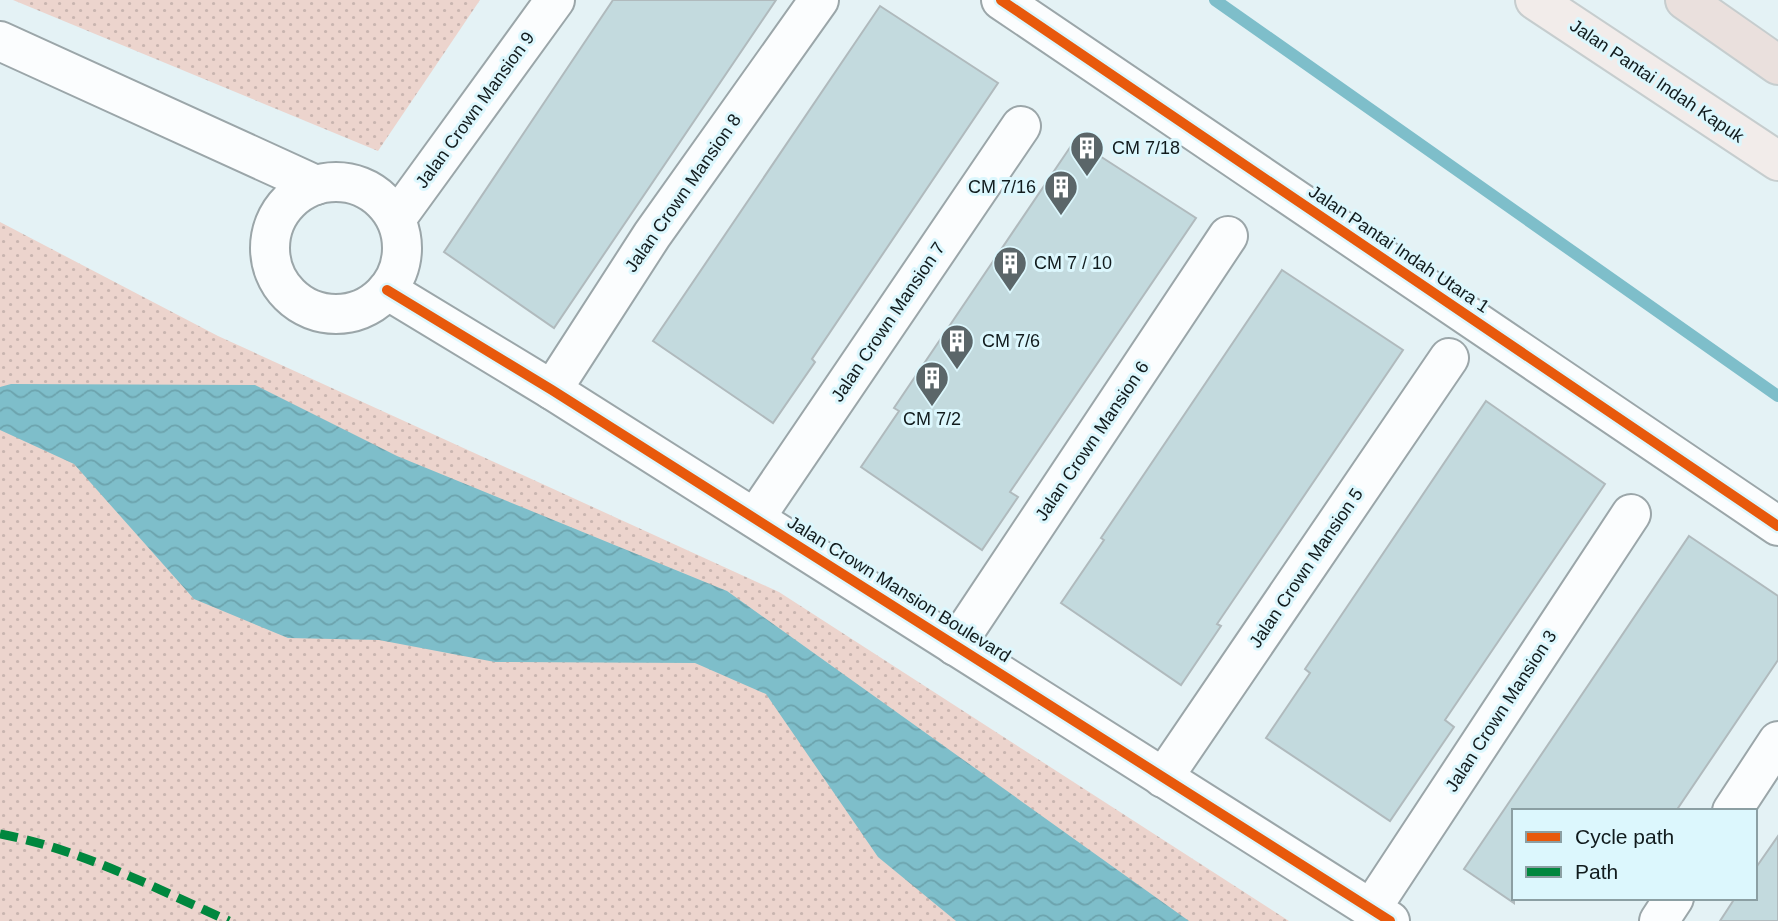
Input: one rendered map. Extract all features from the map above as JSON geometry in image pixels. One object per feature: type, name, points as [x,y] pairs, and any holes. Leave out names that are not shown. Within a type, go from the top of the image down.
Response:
[{"type":"highway","points":[[1685,0],[1778,65]]},
{"type":"main road","name":"Jalan Pantai Indah Kapuk","points":[[1535,0],[1778,161]]},
{"type":"street","name":"Jalan Crown Mansion 9","points":[[396,219],[555,0]]},
{"type":"street","name":"Jalan Crown Mansion 8","points":[[552,390],[652,234],[819,0]]},
{"type":"street","name":"Jalan Pantai Indah Utara 1","points":[[1001,0],[1778,526]]},
{"type":"street","points":[[0,41],[316,185]]},
{"type":"street","name":"Jalan Crown Mansion 7","points":[[755,519],[1021,126]]},
{"type":"street","points":[[335,182],[353,184],[371,191],[396,219],[402,256],[397,274],[387,290],[374,303],[357,312],[320,312],[302,305],[288,293],[271,260],[271,241],[276,223],[286,206],[299,193],[316,185],[335,182]]},
{"type":"street","name":"Jalan Crown Mansion 6","points":[[955,646],[1228,236]]},
{"type":"street","name":"Jalan Crown Mansion Boulevard","points":[[387,290],[552,390],[1380,915]]},
{"type":"street","name":"Jalan Crown Mansion 5","points":[[1163,778],[1449,358]]},
{"type":"street","name":"Jalan Crown Mansion 3","points":[[1380,915],[1631,514]]},
{"type":"street","points":[[1733,809],[1778,741]]},
{"type":"street","points":[[1659,921],[1673,900]]},
{"type":"shaded area","points":[[13,0],[480,0],[378,151]]},
{"type":"shaded area","points":[[0,222],[218,336],[779,592],[1289,921],[0,921]]},
{"type":"water","points":[[11,384],[255,385],[397,456],[727,591],[1189,921],[956,921],[878,857],[766,694],[695,663],[495,662],[379,640],[288,638],[194,599],[74,464],[0,430],[0,387]]},
{"type":"building","points":[[613,0],[776,0],[554,328],[444,252]]},
{"type":"building","points":[[880,6],[998,83],[812,359],[815,362],[773,423],[653,341]]},
{"type":"building","points":[[1075,140],[1196,218],[1010,492],[1018,497],[982,550],[861,467],[899,411],[894,408]]},
{"type":"building","points":[[1282,270],[1403,350],[1217,624],[1221,626],[1181,685],[1061,603],[1104,540],[1101,538]]},
{"type":"building","points":[[1486,401],[1605,484],[1445,720],[1454,727],[1390,821],[1266,738],[1310,673],[1305,669]]},
{"type":"building","points":[[1689,536],[1778,596],[1778,660],[1677,809],[1512,809],[1514,903],[1464,869]]},
{"type":"building","points":[[1778,836],[1778,921],[1720,921],[1734,900],[1757,900],[1757,866]]},
{"type":"waterway","points":[[1215,0],[1778,396]]},
{"type":"marked path","points":[[0,834],[88,859],[229,921]]},
{"type":"cycle path","points":[[1001,0],[1778,526]]},
{"type":"cycle path","points":[[387,290],[552,390],[1390,921]]},
{"type":"place","name":"CM 7/18","points":[[1087,178]]},
{"type":"place","name":"CM 7/16","points":[[1061,217]]},
{"type":"place","name":"CM 7 / 10","points":[[1010,293]]},
{"type":"place","name":"CM 7/6","points":[[957,371]]},
{"type":"place","name":"CM 7/2","points":[[932,408]]}]
